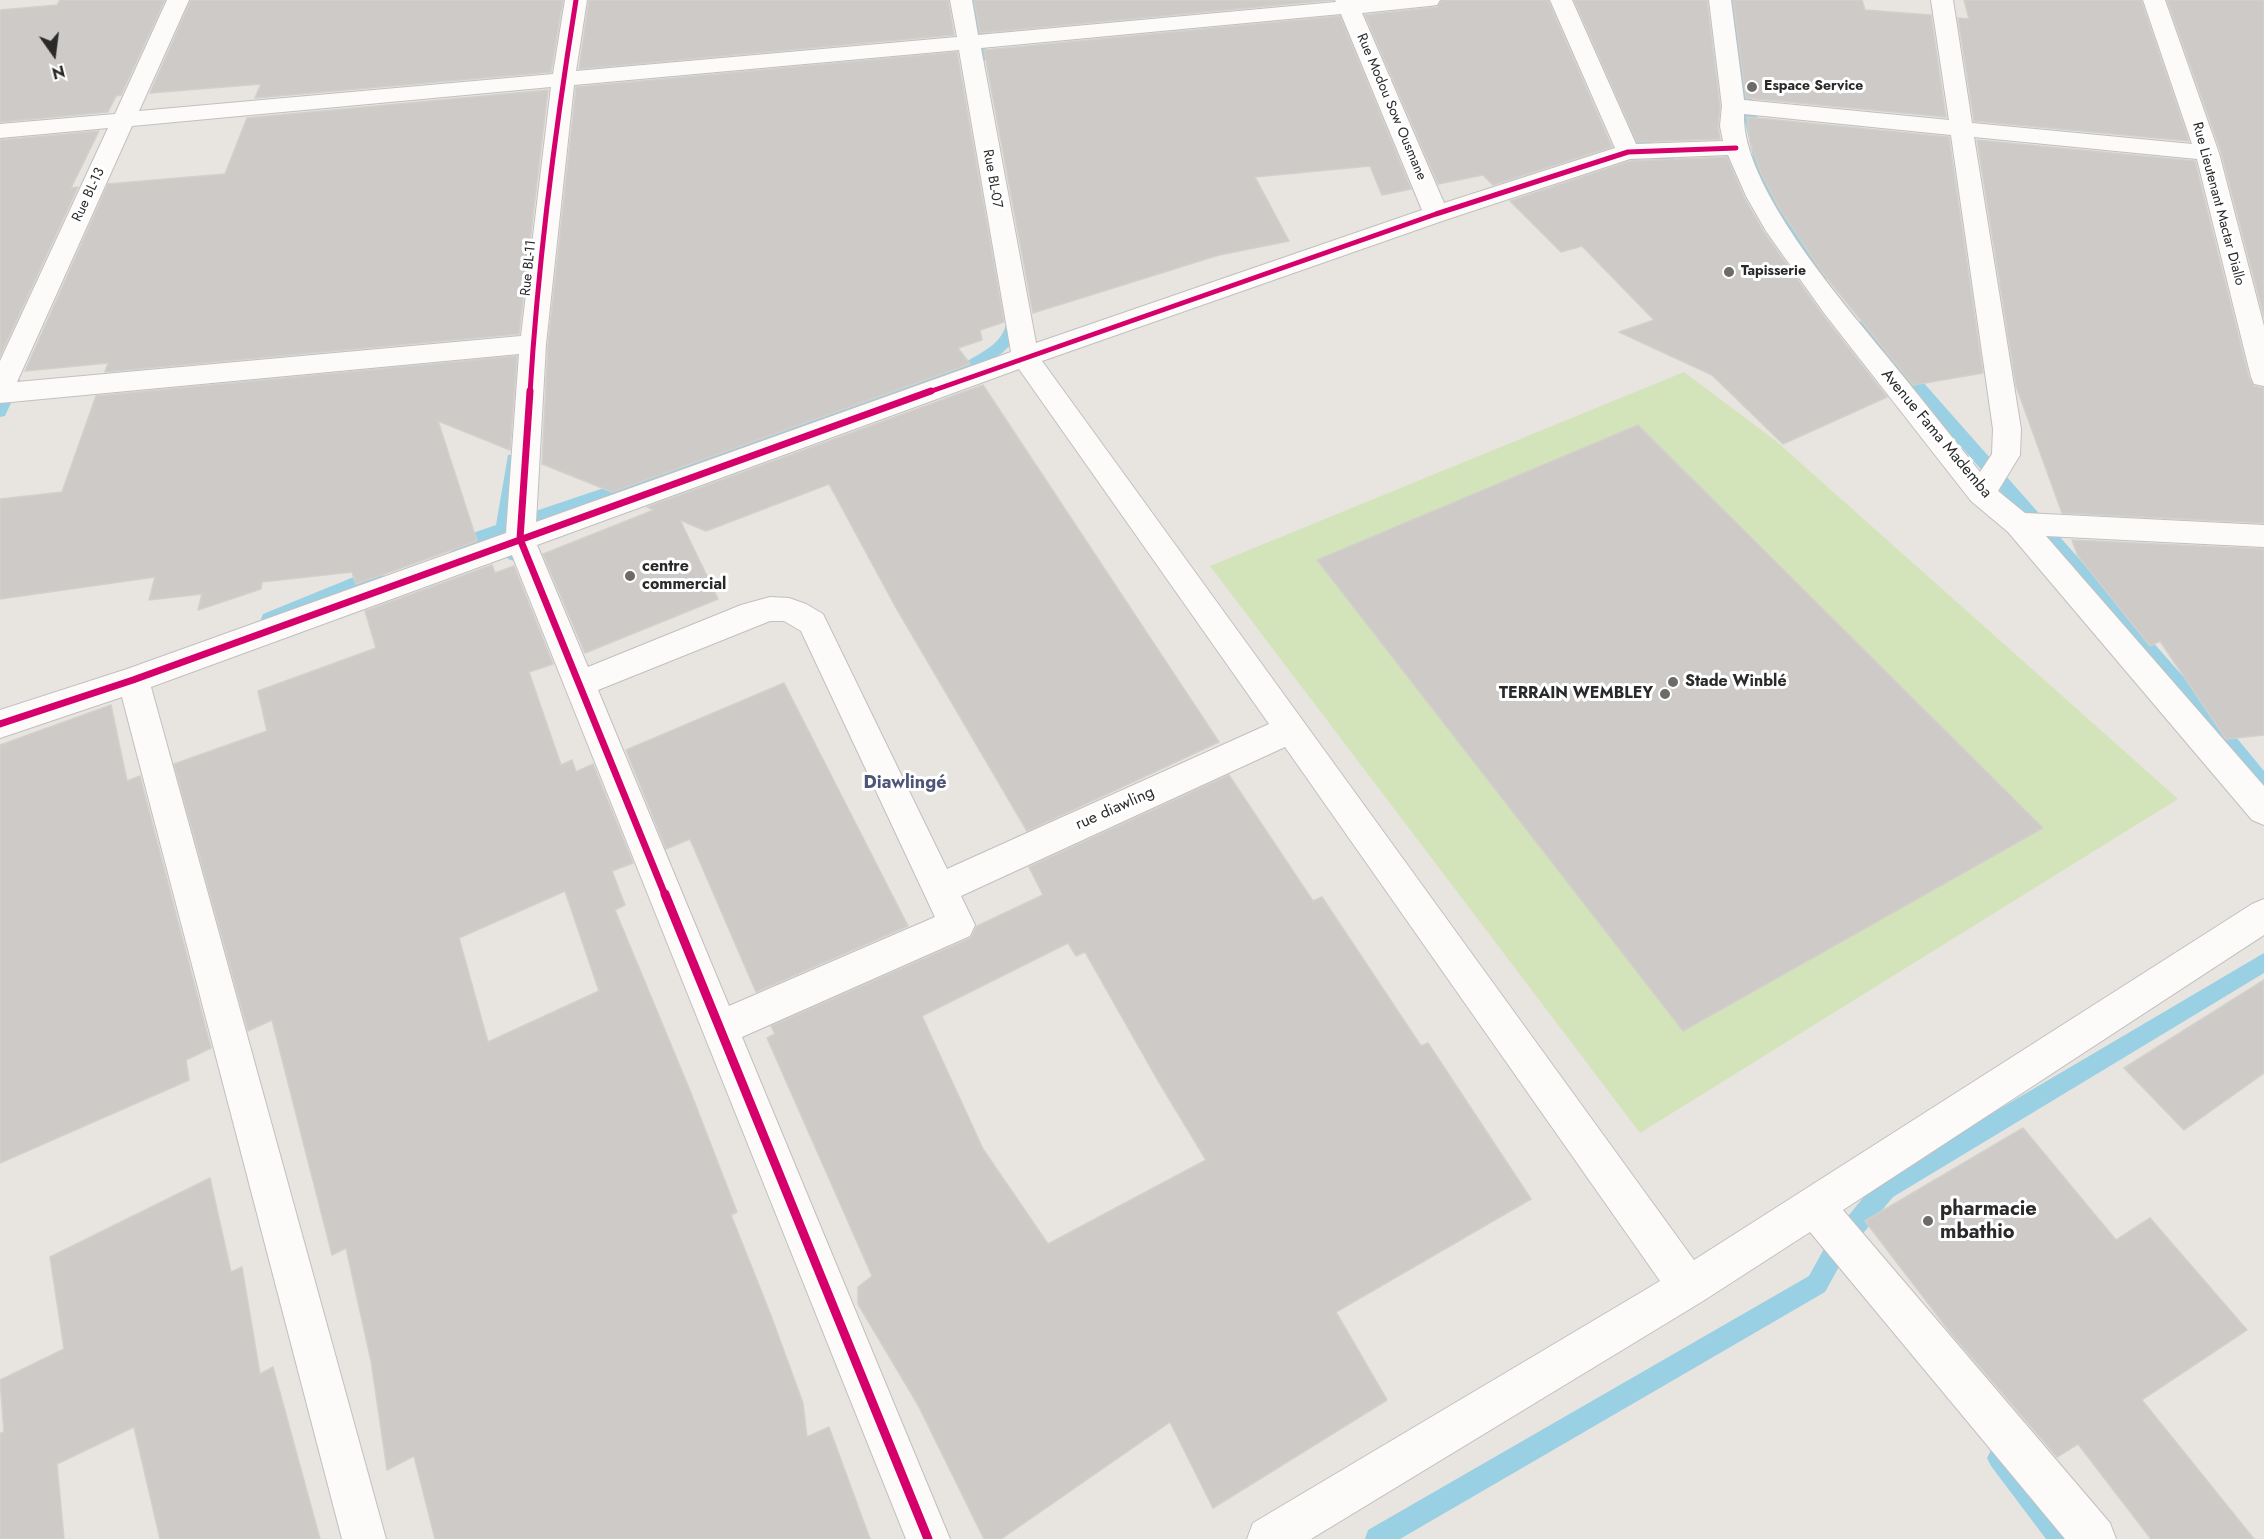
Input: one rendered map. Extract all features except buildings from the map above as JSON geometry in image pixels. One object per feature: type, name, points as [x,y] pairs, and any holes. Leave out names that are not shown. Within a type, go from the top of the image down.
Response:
[{"type":"street","name":"Rue BL-13","points":[[0,391],[178,0]]},
{"type":"street","name":"Rue BL-11","points":[[520,539],[533,344],[563,80],[576,0]]},
{"type":"street","name":"Rue BL-07","points":[[961,0],[1025,357]]},
{"type":"street","points":[[0,130],[967,42],[1347,3],[1429,0]]},
{"type":"street","points":[[1561,0],[1628,152]]},
{"type":"street","name":"Avenue Fama Mademba","points":[[1720,0],[1734,106],[1732,126],[1736,148],[1758,196],[1804,268],[1981,493],[2018,524],[2264,810]]},
{"type":"street","points":[[1942,0],[2007,429],[2006,455],[1981,493]]},
{"type":"street","name":"Rue Lieutenant Mactar Diallo","points":[[2154,0],[2207,153],[2264,377]]},
{"type":"street","name":"Rue Modou Sow Ousmane","points":[[1347,3],[1436,214]]},
{"type":"street","points":[[1734,106],[2207,153]]},
{"type":"street","points":[[0,724],[133,680],[1025,357],[1436,214],[1628,152],[1736,148]]},
{"type":"street","points":[[0,391],[533,344]]},
{"type":"street","points":[[1025,357],[1689,1287]]},
{"type":"street","points":[[2018,524],[2264,536]]},
{"type":"street","points":[[520,539],[928,1539]]},
{"type":"street","points":[[579,684],[752,614],[781,607],[800,614],[812,622],[957,925],[721,1028]]},
{"type":"street","points":[[133,680],[364,1539]]},
{"type":"street","name":"rue diawling","points":[[939,889],[1291,729]]},
{"type":"street","points":[[1269,1539],[1689,1287],[2264,915]]},
{"type":"street","points":[[1815,1207],[2094,1539]]},
{"type":"green space","name":"Stade Winblé","points":[[1684,372],[1776,441],[2178,799],[1640,1133],[1210,566]]},
{"type":"waterway","points":[[975,0],[981,59]]},
{"type":"waterway","points":[[1730,0],[1741,77],[1766,183],[1791,230],[1827,276]]},
{"type":"waterway","points":[[1613,119],[1687,174]]},
{"type":"waterway","points":[[503,529],[757,442],[974,364],[1008,339],[1012,332],[1014,315]]},
{"type":"waterway","points":[[1864,324],[2220,730],[2264,784]]},
{"type":"waterway","points":[[0,412],[14,381]]},
{"type":"waterway","points":[[503,529],[513,459]]},
{"type":"waterway","points":[[453,546],[503,529]]},
{"type":"waterway","points":[[503,529],[514,555]]},
{"type":"waterway","points":[[269,619],[376,574]]},
{"type":"waterway","points":[[1377,1539],[1817,1284],[1838,1246],[1885,1189],[2264,962]]},
{"type":"waterway","points":[[1999,1458],[2061,1539]]},
{"type":"cycle path","points":[[576,0],[563,80],[533,344],[520,539],[928,1539]]},
{"type":"cycle path","points":[[0,724],[133,680],[1025,357],[1436,214],[1628,152],[1736,148]]},
{"type":"place","name":"Espace Service","points":[[1752,87]]},
{"type":"place","name":"Tapisserie","points":[[1729,272]]},
{"type":"place","name":"centre commercial","points":[[630,576]]},
{"type":"place","name":"Stade Winblé","points":[[1673,682]]},
{"type":"place","name":"TERRAIN WEMBLEY","points":[[1665,694]]},
{"type":"place","name":"pharmacie mbathio","points":[[1928,1221]]},
{"type":"district","name":"Diawlingé","points":[[905,784]]}]
